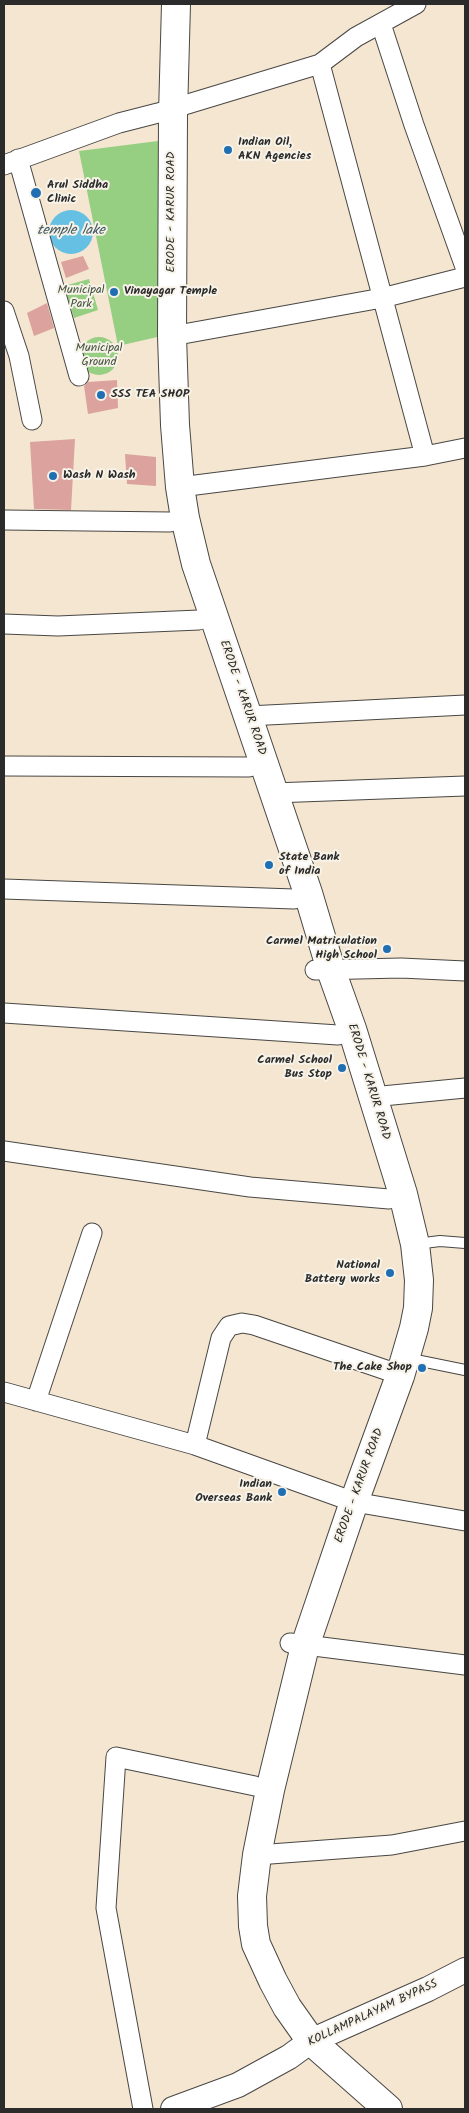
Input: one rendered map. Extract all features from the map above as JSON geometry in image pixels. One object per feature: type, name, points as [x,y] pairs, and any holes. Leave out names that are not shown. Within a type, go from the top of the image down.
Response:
[{"type":"main road","name":"ERODE - KARUR ROAD","points":[[161,4],[175,424],[180,487],[196,564],[308,893],[338,1035],[403,1250],[405,1280],[395,1364]]},
{"type":"main road","name":"ERODE - KARUR ROAD","points":[[176,4],[157,225],[160,426],[165,489],[170,522],[182,570],[294,899],[323,970],[352,1029],[403,1194],[415,1244],[419,1280],[418,1308],[395,1364],[346,1499],[297,1645],[255,1786],[242,1856],[238,1910],[242,1944],[260,1990],[304,2046],[362,2109]]},
{"type":"main road","name":"ERODE - KARUR ROAD","points":[[297,1645],[257,1855],[252,1896],[252,1926],[256,1944],[304,2046],[388,2109]]},
{"type":"street","points":[[79,376],[11,162],[119,123],[320,64],[356,37],[416,4]]},
{"type":"street","points":[[381,24],[414,125],[465,267]]},
{"type":"street","points":[[320,64],[425,456]]},
{"type":"street","points":[[172,336],[382,298],[465,277]]},
{"type":"street","points":[[4,311],[19,356],[32,420]]},
{"type":"street","points":[[180,487],[425,456],[465,448]]},
{"type":"street","points":[[4,520],[170,522]]},
{"type":"street","points":[[4,624],[58,626],[199,620]]},
{"type":"street","points":[[248,716],[465,705]]},
{"type":"street","points":[[4,766],[249,767]]},
{"type":"street","points":[[274,792],[465,786]]},
{"type":"street","points":[[4,889],[294,899]]},
{"type":"street","points":[[323,970],[401,968],[465,971]]},
{"type":"street","points":[[4,1013],[338,1035]]},
{"type":"street","points":[[372,1097],[465,1088]]},
{"type":"street","points":[[4,1151],[250,1187],[389,1199]]},
{"type":"street","points":[[36,1401],[92,1233]]},
{"type":"street","points":[[195,1445],[221,1338],[229,1326],[242,1323],[254,1325],[395,1364]]},
{"type":"street","points":[[4,1392],[195,1445],[346,1499],[465,1521]]},
{"type":"street","points":[[297,1645],[465,1665]]},
{"type":"street","points":[[143,2109],[106,1908],[116,1757],[255,1786]]},
{"type":"street","points":[[257,1855],[392,1845],[465,1831]]},
{"type":"street","name":"KOLLAMPALAYAM BYPASS","points":[[173,2109],[210,2103],[289,2057],[304,2046],[465,1970]]},
{"type":"lane","points":[[415,1244],[440,1241],[465,1243]]},
{"type":"lane","points":[[395,1364],[465,1370]]},
{"type":"green space","name":"Municipal Park","points":[[158,141],[166,335],[118,346],[79,151]]},
{"type":"green space","name":"Municipal Park","points":[[89,279],[98,310],[74,318],[64,286]]},
{"type":"green space","name":"Municipal Ground","points":[[99,337],[112,343],[118,356],[112,369],[99,375],[86,369],[80,356],[86,343]]},
{"type":"water","name":"temple lake","points":[[67,210],[75,210],[87,216],[93,232],[87,248],[75,254],[67,254],[55,248],[49,236],[49,228],[55,216]]},
{"type":"building","points":[[83,256],[89,269],[66,278],[61,262]]},
{"type":"building","points":[[47,303],[54,328],[34,336],[27,313]]},
{"type":"building","name":"SSS TEA SHOP","points":[[117,380],[118,408],[88,414],[84,386],[88,382]]},
{"type":"building","name":"Wash N Wash","points":[[75,439],[71,510],[34,509],[30,442]]},
{"type":"building","points":[[125,454],[156,457],[156,486],[127,484]]},
{"type":"place","name":"Indian Oil, AKN Agencies","points":[[228,150]]},
{"type":"place","name":"Arul Siddha Clinic","points":[[36,193]]},
{"type":"place","name":"Vinayagar Temple","points":[[114,292]]},
{"type":"place","name":"SSS TEA SHOP","points":[[101,395]]},
{"type":"place","name":"Wash N Wash","points":[[53,476]]},
{"type":"place","name":"State Bank of India","points":[[269,865]]},
{"type":"place","name":"Carmel Matriculation High School","points":[[387,949]]},
{"type":"place","name":"Carmel School Bus Stop","points":[[342,1068]]},
{"type":"place","name":"National Battery works","points":[[390,1273]]},
{"type":"place","name":"The Cake Shop","points":[[422,1368]]},
{"type":"place","name":"Indian Overseas Bank","points":[[282,1492]]}]
